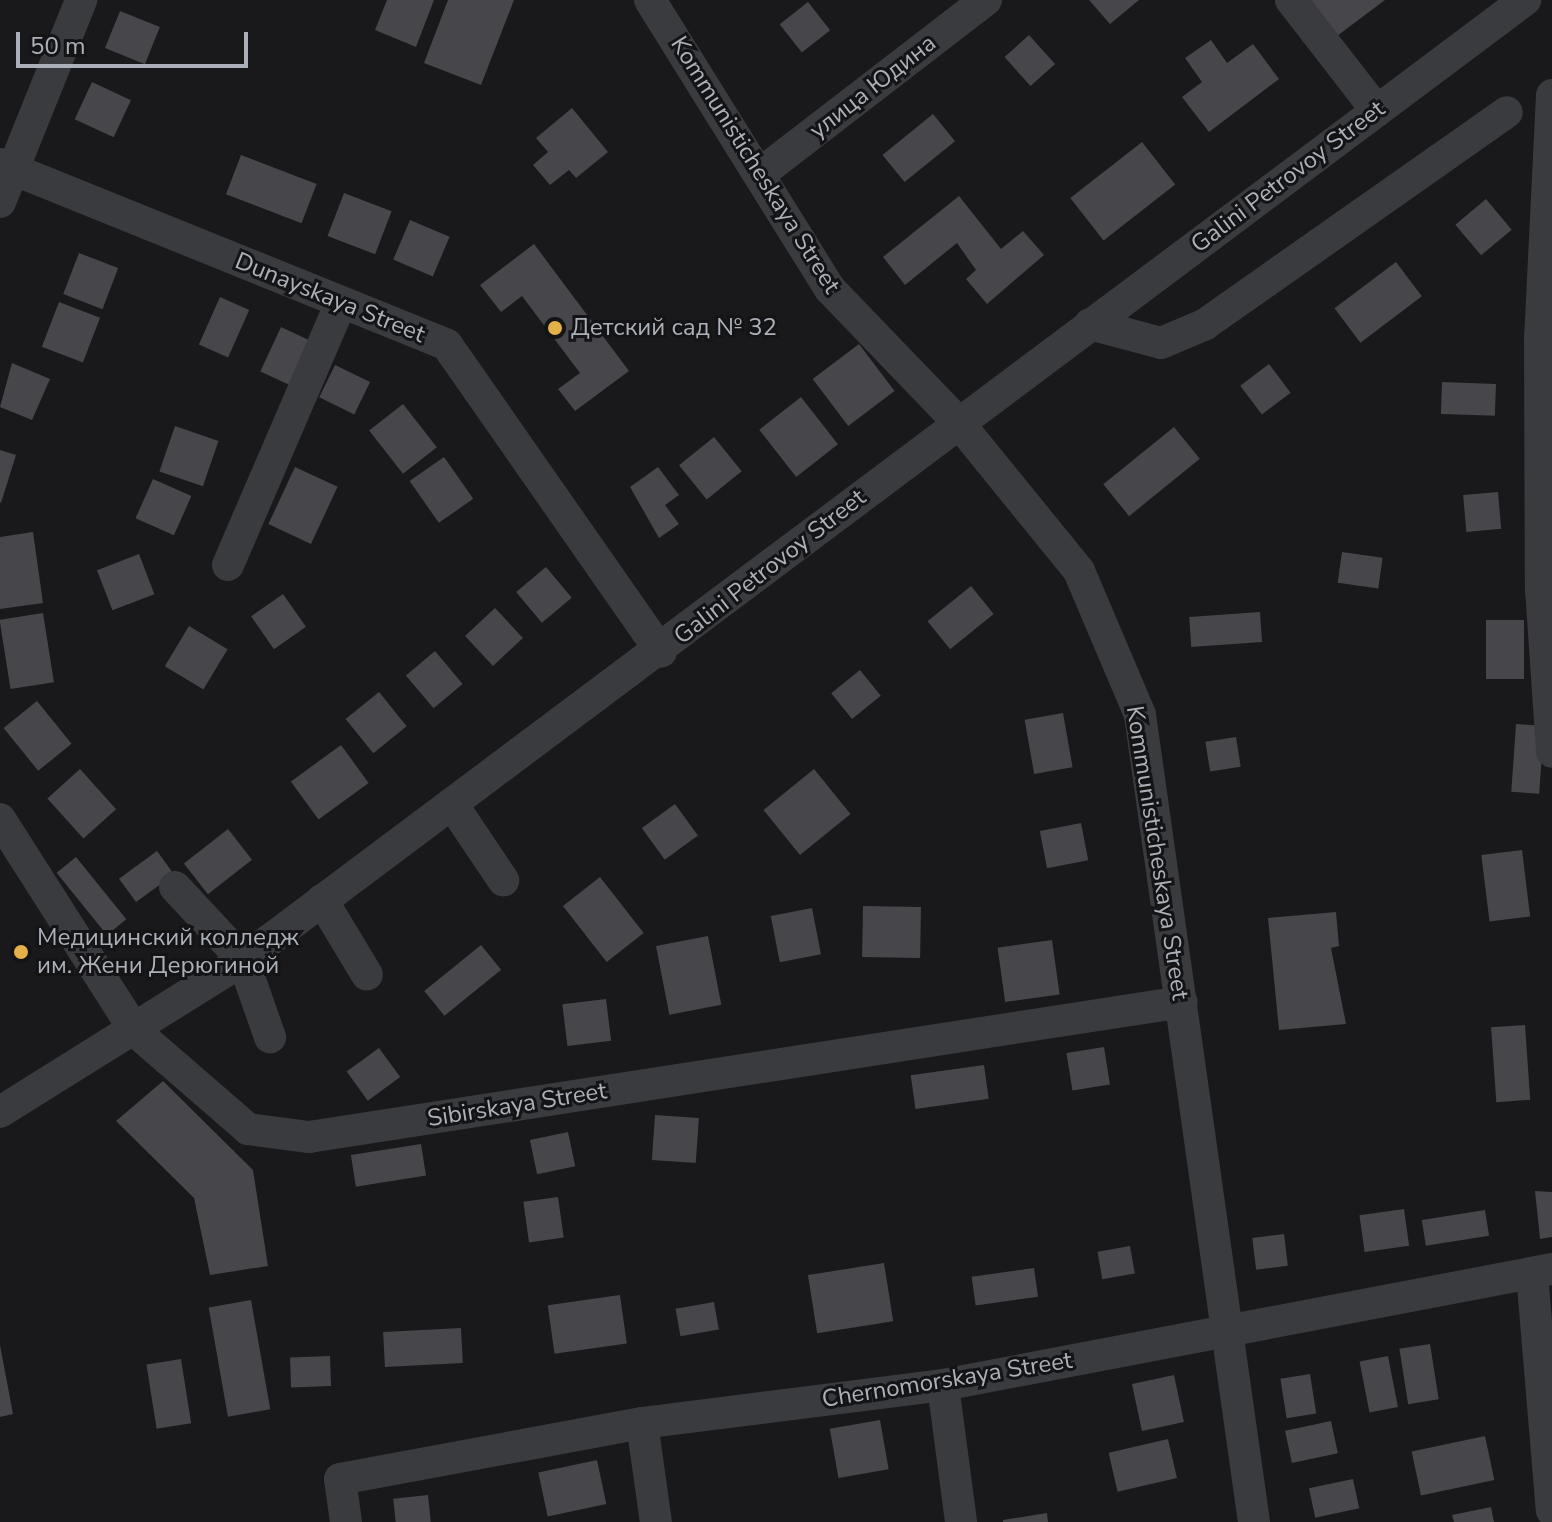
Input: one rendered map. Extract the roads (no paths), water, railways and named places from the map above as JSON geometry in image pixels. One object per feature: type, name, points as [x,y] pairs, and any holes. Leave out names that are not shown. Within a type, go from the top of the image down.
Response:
[{"type":"street","points":[[0,202],[6,166],[81,0]]},
{"type":"street","name":"Kommunisticheskaya Street","points":[[650,0],[761,173],[830,289],[958,422],[1079,571],[1140,715],[1230,1332],[1254,1522]]},
{"type":"street","name":"улица Юдина","points":[[761,173],[986,0]]},
{"type":"street","points":[[1291,0],[1377,111]]},
{"type":"street","name":"Galini Petrovoy Street","points":[[0,1112],[135,1031],[243,960],[661,652],[958,422],[1525,0]]},
{"type":"street","points":[[1552,95],[1540,353],[1541,589],[1552,752]]},
{"type":"street","points":[[1090,324],[1161,343],[1204,325],[1507,112]]},
{"type":"street","name":"Dunayskaya Street","points":[[6,166],[447,345],[661,652]]},
{"type":"street","points":[[228,565],[341,303]]},
{"type":"street","points":[[452,804],[503,880]]},
{"type":"street","name":"Sibirskaya Street","points":[[0,819],[135,1031],[248,1129],[309,1137],[1182,1002]]},
{"type":"street","points":[[175,887],[243,960],[270,1037]]},
{"type":"street","points":[[322,900],[367,975]]},
{"type":"street","points":[[1542,1272],[1552,1510]]},
{"type":"street","name":"Chernomorskaya Street","points":[[346,1522],[340,1479],[642,1423],[943,1385],[1542,1272]]},
{"type":"street","points":[[943,1385],[961,1522]]},
{"type":"street","points":[[642,1423],[656,1522]]},
{"type":"place","name":"Детский сад № 32","points":[[555,328]]},
{"type":"place","name":"Медицинский колледж им. Жени Дерюгиной","points":[[21,952]]}]
